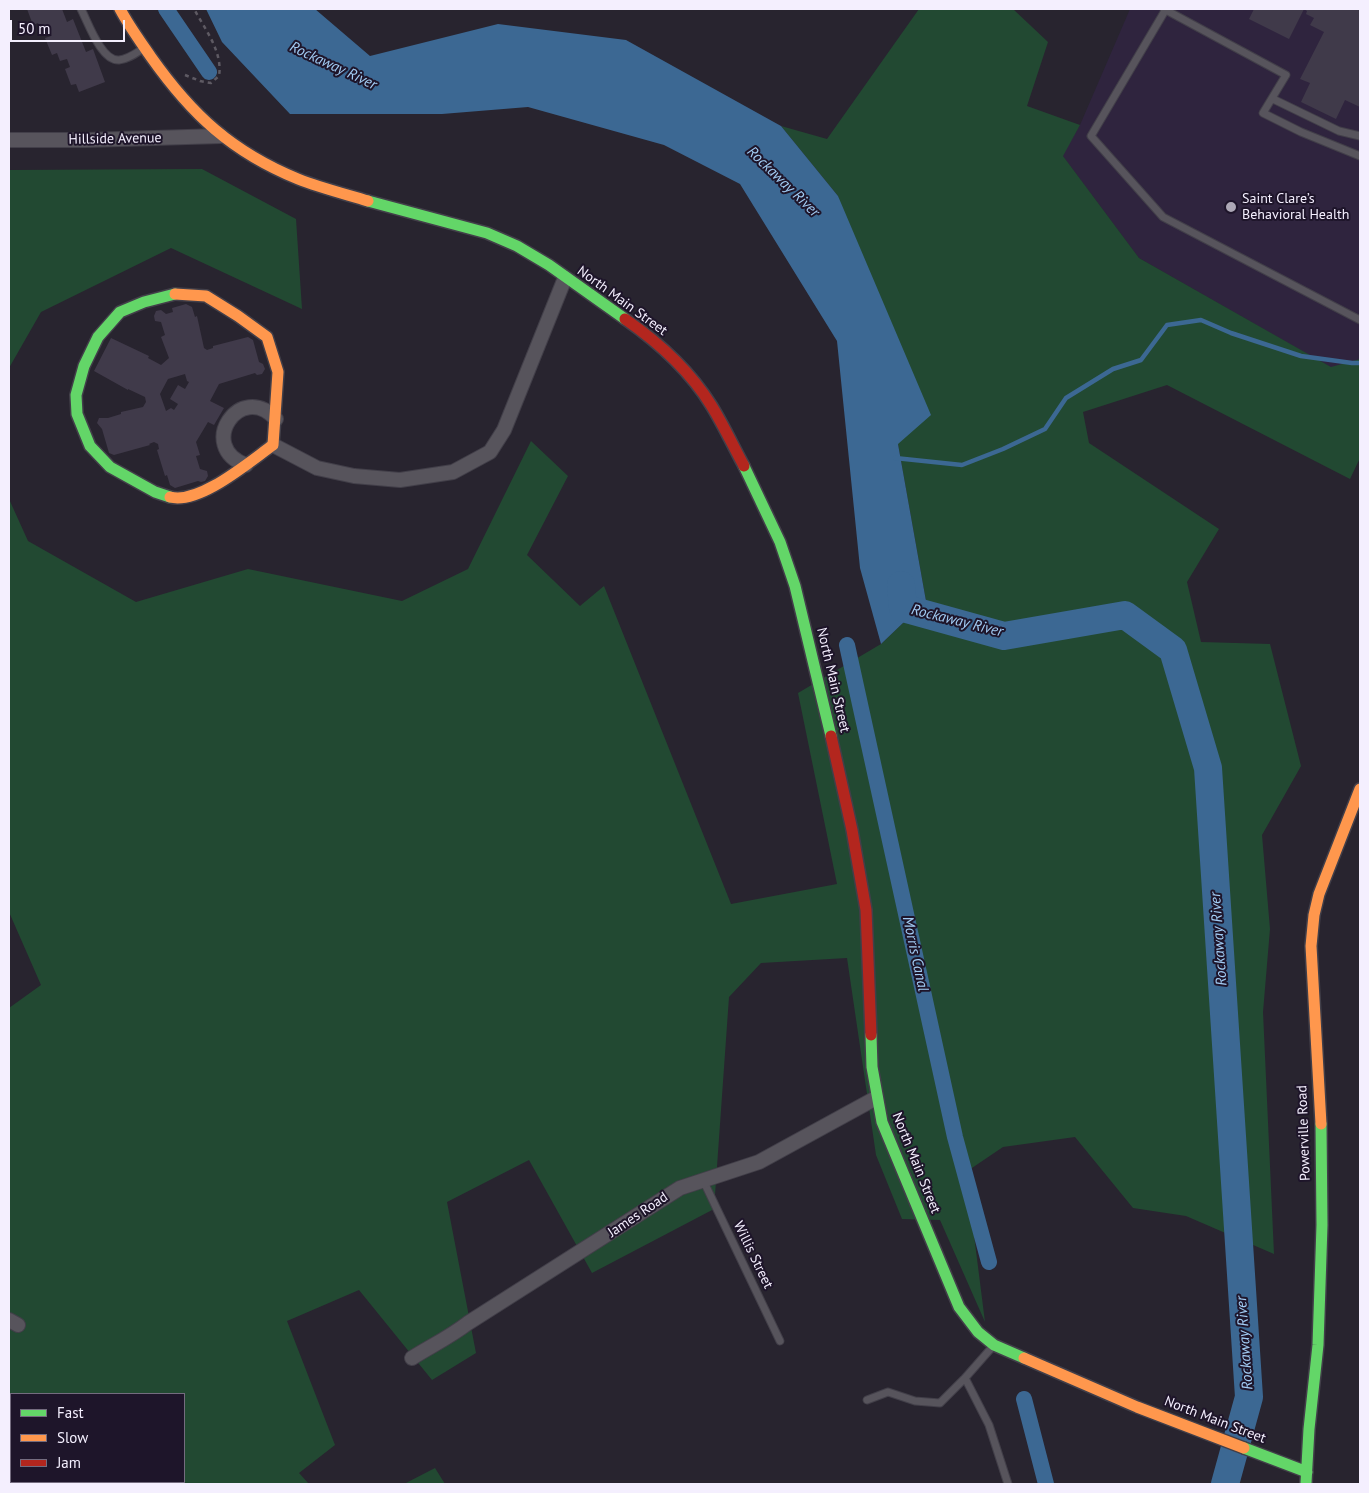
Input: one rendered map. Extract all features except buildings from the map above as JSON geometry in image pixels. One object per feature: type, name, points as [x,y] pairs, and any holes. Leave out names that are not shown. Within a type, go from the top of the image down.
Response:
[{"type":"street","name":"North Main Street","points":[[120,9],[144,48],[176,91],[221,136],[240,150],[300,180],[389,207],[487,232],[517,246],[549,265],[639,329],[671,357],[692,380],[710,405],[752,481],[780,542],[795,586],[852,830],[865,901],[872,1067],[876,1098],[882,1122],[959,1306],[978,1332],[994,1344],[1137,1407],[1307,1472]]},
{"type":"street","name":"Hillside Avenue","points":[[9,140],[221,136]]},
{"type":"street","points":[[273,445],[317,468],[354,476],[400,480],[453,472],[490,452],[504,430],[565,278]]},
{"type":"street","points":[[175,294],[206,296],[268,337],[278,372],[273,445],[211,489],[178,498],[156,492],[110,467],[90,446],[77,414],[76,395],[84,366],[98,337],[120,312],[144,302],[175,294]]},
{"type":"street","points":[[246,465],[239,462],[228,452],[224,437],[227,423],[237,412],[251,407],[265,410],[276,419]]},
{"type":"street","name":"Powerville Road","points":[[1306,1484],[1318,1336],[1322,1225],[1321,1132],[1311,946],[1314,915],[1319,894],[1360,789]]},
{"type":"street","name":"James Road","points":[[412,1358],[446,1339],[468,1323],[680,1188],[759,1162],[876,1098]]},
{"type":"lane","points":[[81,9],[95,39],[110,58],[118,60],[144,48]]},
{"type":"lane","points":[[1360,156],[1301,132],[1262,113],[1273,99],[1286,75],[1165,9],[1091,136],[1163,217],[1360,318]]},
{"type":"lane","points":[[1273,99],[1339,131],[1360,136]]},
{"type":"lane","name":"Willis Street","points":[[703,1180],[780,1341]]},
{"type":"lane","points":[[867,1400],[888,1392],[915,1400],[940,1402],[965,1378],[994,1344]]},
{"type":"lane","points":[[965,1378],[988,1425],[1008,1484]]},
{"type":"path","points":[[183,74],[211,83],[219,76],[220,67],[214,46],[194,9]]},
{"type":"shaded area","name":"Saint Clare’s Behavioral Health","points":[[1130,9],[1360,9],[1360,359],[1332,368],[1139,258],[1062,155],[1080,125]]},
{"type":"green space","points":[[919,9],[1013,9],[1048,42],[1027,106],[1080,125],[1063,156],[1139,258],[1331,367],[1360,359],[1360,458],[1350,479],[1167,385],[1083,412],[1089,443],[1219,529],[1187,582],[1201,642],[1270,644],[1301,766],[1262,835],[1270,929],[1263,1012],[1274,1254],[1186,1216],[1133,1208],[1075,1137],[1003,1147],[966,1172],[985,1322],[940,1220],[902,1219],[876,1155],[847,958],[761,963],[729,997],[714,1209],[592,1273],[529,1160],[447,1202],[476,1353],[432,1380],[359,1290],[287,1321],[335,1445],[299,1473],[309,1484],[9,1484],[9,1008],[41,985],[9,912],[9,499],[28,541],[136,602],[248,569],[402,601],[468,569],[531,441],[568,476],[527,555],[580,606],[604,586],[731,904],[837,884],[798,693],[881,644],[926,601],[898,444],[838,196],[781,126],[827,139]]},
{"type":"green space","points":[[202,169],[296,219],[302,309],[171,248],[41,312],[9,368],[9,170]]},
{"type":"green space","points":[[435,1468],[445,1484],[404,1484]]},
{"type":"water","points":[[206,9],[315,9],[370,56],[498,24],[626,40],[781,126],[838,196],[931,415],[898,444],[926,601],[881,644],[860,568],[837,341],[740,184],[664,145],[528,107],[442,114],[290,114],[222,42]]},
{"type":"waterway","name":"Morris Canal","points":[[166,9],[209,72]]},
{"type":"waterway","points":[[895,458],[962,465],[1003,449],[1045,429],[1066,398],[1113,369],[1141,360],[1167,325],[1201,320],[1231,333],[1301,356],[1360,363]]},
{"type":"waterway","name":"Rockaway River","points":[[901,585],[903,608],[1004,636],[1125,615],[1173,650],[1208,768],[1249,1397],[1225,1484]]},
{"type":"waterway","name":"Morris Canal","points":[[847,645],[955,1137],[989,1262]]},
{"type":"waterway","name":"Morris Canal","points":[[1024,1399],[1046,1484]]},
{"type":"traffic: fast","points":[[368,201],[487,233],[517,246],[549,265],[625,319]]},
{"type":"traffic: fast","points":[[170,497],[155,492],[110,467],[90,446],[77,414],[76,395],[84,366],[98,337],[120,312],[144,302],[175,294]]},
{"type":"traffic: fast","points":[[744,466],[780,542],[795,586],[831,736]]},
{"type":"traffic: fast","points":[[871,1035],[872,1067],[882,1122],[959,1307],[978,1332],[994,1345],[1024,1358]]},
{"type":"traffic: fast","points":[[1306,1483],[1309,1429],[1318,1345],[1322,1225],[1321,1124]]},
{"type":"traffic: fast","points":[[1244,1448],[1307,1472]]},
{"type":"traffic: slow","points":[[120,9],[166,78],[198,114],[233,144],[253,157],[298,179],[368,201]]},
{"type":"traffic: slow","points":[[170,497],[182,498],[209,489],[238,471],[273,445],[278,372],[267,337],[206,296],[175,294]]},
{"type":"traffic: slow","points":[[1321,1124],[1311,946],[1314,915],[1319,894],[1360,789]]},
{"type":"traffic: slow","points":[[1024,1358],[1137,1407],[1244,1448]]},
{"type":"traffic: jam","points":[[625,319],[661,347],[703,392],[744,466]]},
{"type":"traffic: jam","points":[[831,736],[852,830],[866,910],[871,1035]]},
{"type":"place","name":"Saint Clare’s Behavioral Health","points":[[1231,207]]}]
